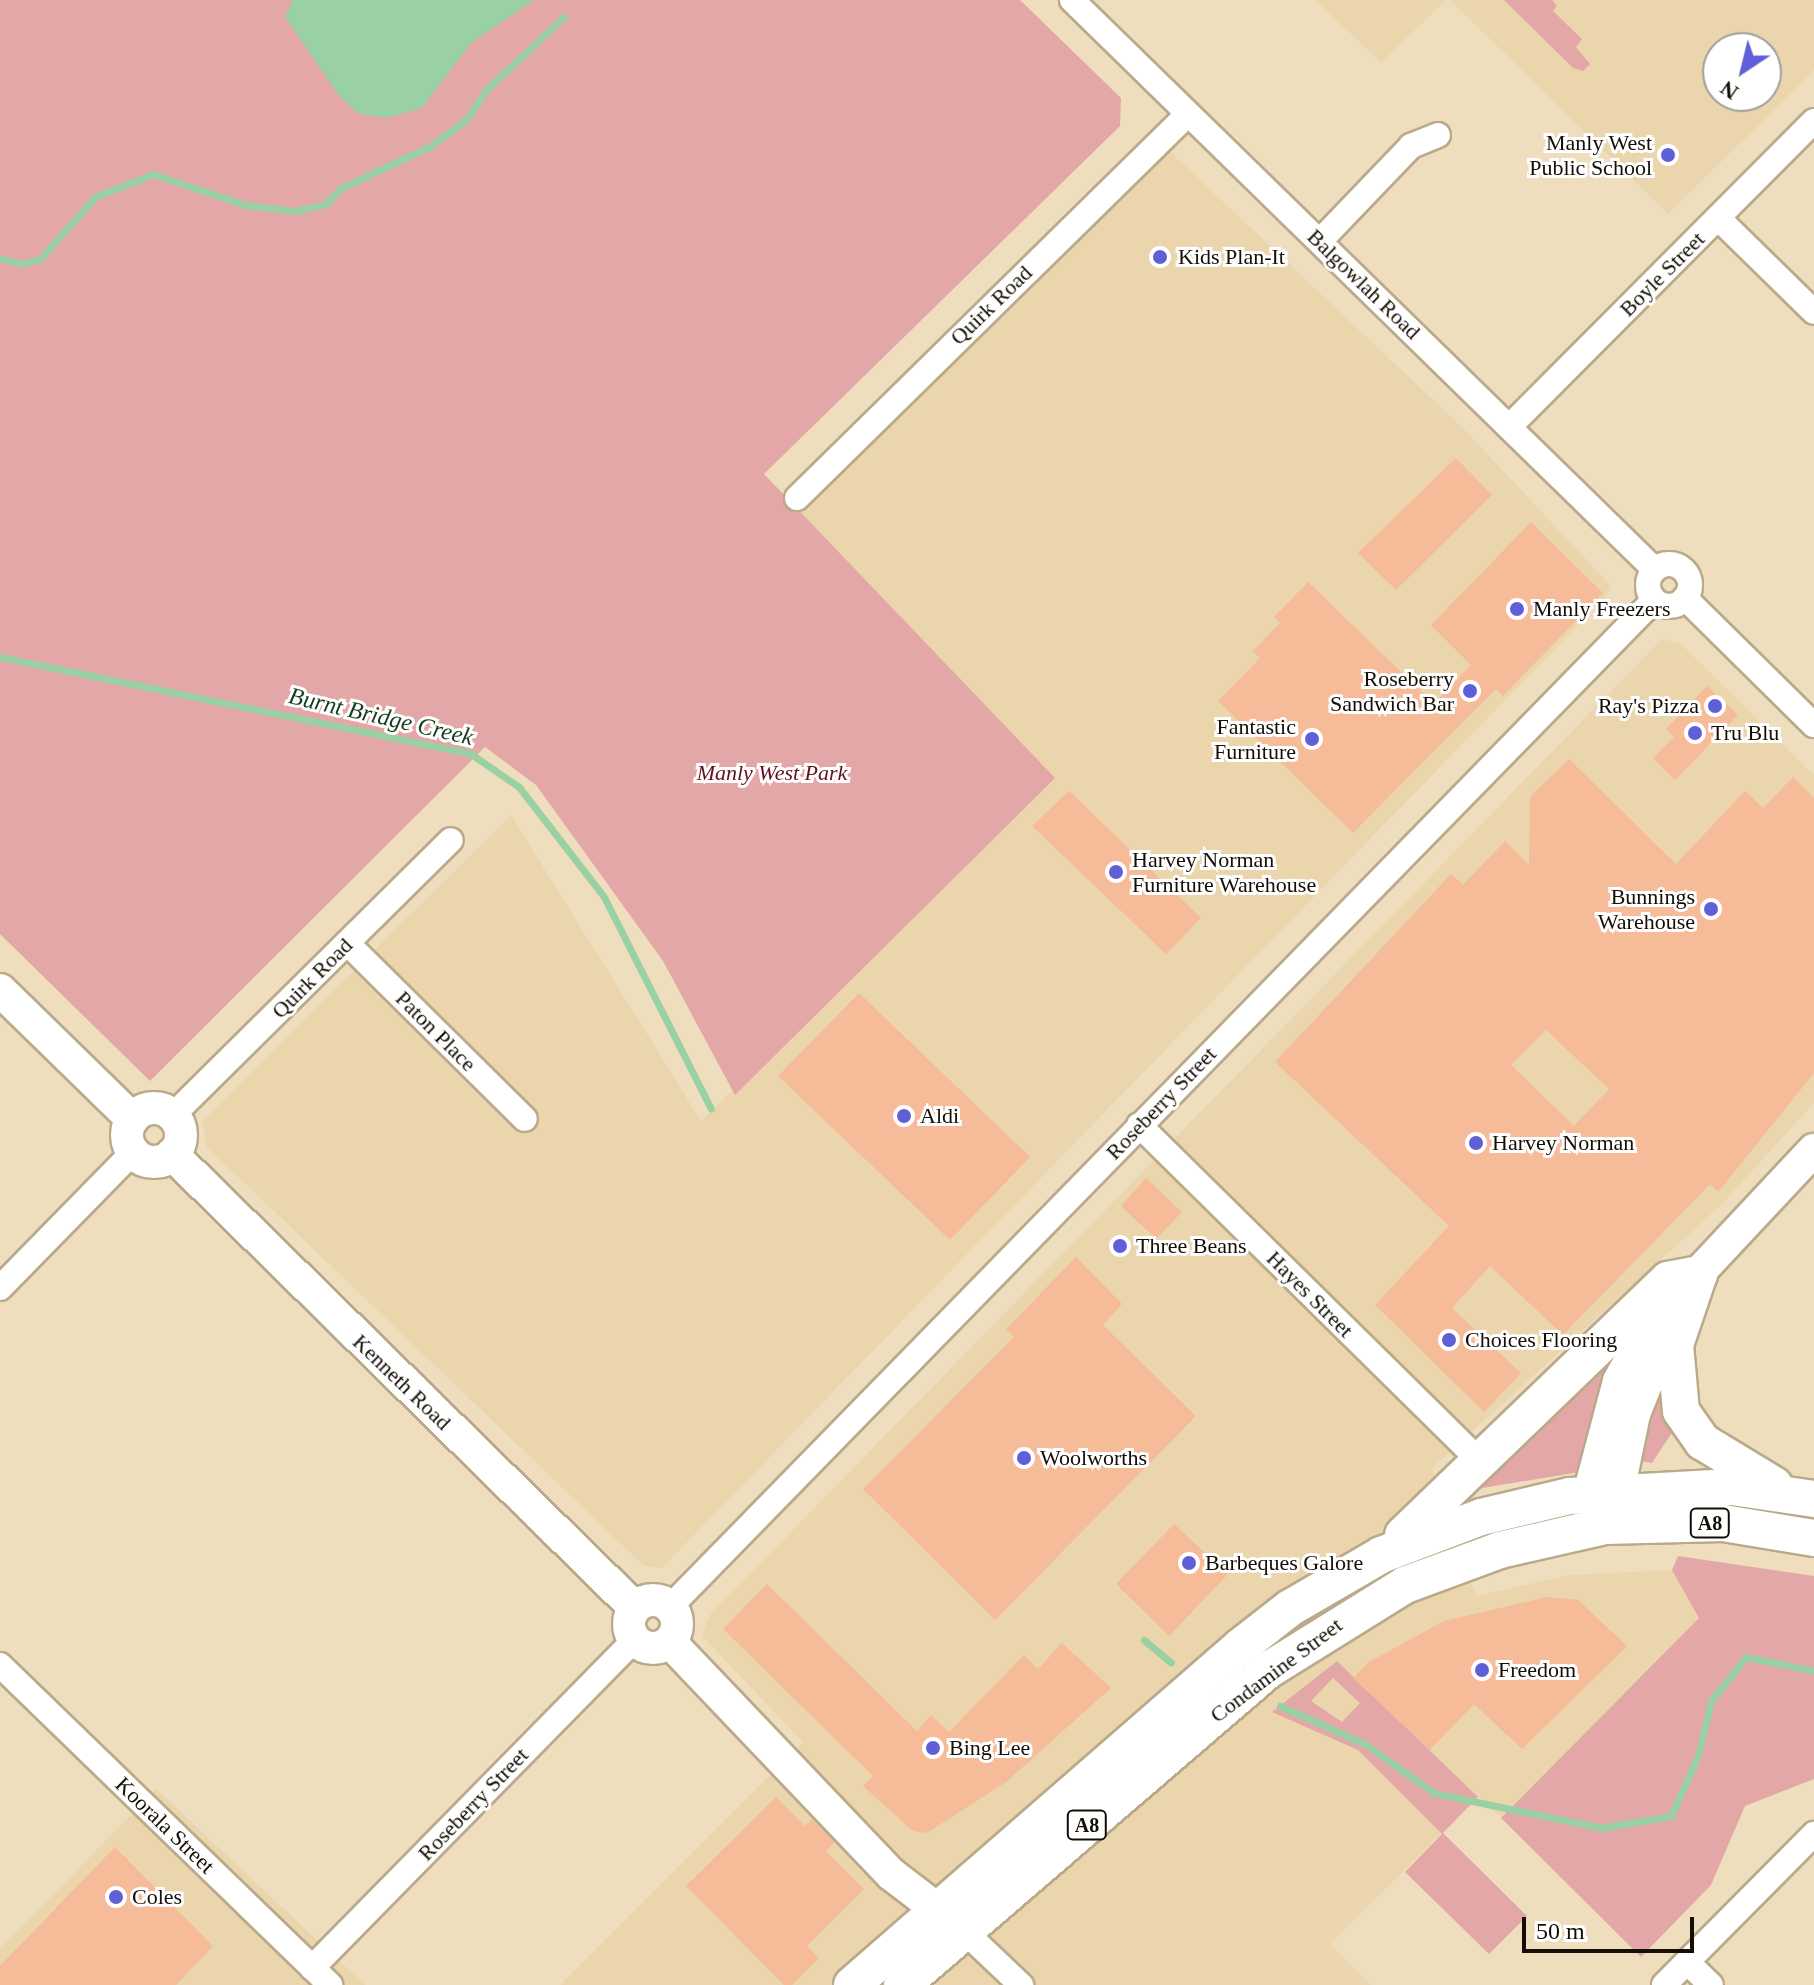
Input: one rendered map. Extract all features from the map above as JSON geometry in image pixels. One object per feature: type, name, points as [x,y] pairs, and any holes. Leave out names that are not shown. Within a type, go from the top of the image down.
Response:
[{"type":"highway","points":[[1381,1555],[1482,1463],[1668,1280],[1699,1274],[1675,1345],[1681,1411],[1703,1442],[1802,1496]]},
{"type":"highway","name":"A8","points":[[1381,1555],[1481,1517],[1603,1493],[1732,1487],[1802,1496]]},
{"type":"highway","points":[[1603,1493],[1605,1526]]},
{"type":"highway","name":"A8","points":[[1605,1526],[1723,1523],[1814,1538]]},
{"type":"highway","name":"Condamine Street","points":[[852,1985],[952,1920],[1312,1639],[1405,1585],[1500,1550],[1605,1526]]},
{"type":"highway","name":"Condamine Street","points":[[902,1985],[952,1920],[1176,1702],[1290,1608],[1381,1555]]},
{"type":"main road","points":[[0,990],[132,1119]]},
{"type":"main road","points":[[151,1108],[172,1116],[180,1132],[172,1154],[149,1161],[133,1152],[127,1133],[132,1119],[151,1108]]},
{"type":"main road","points":[[1603,1493],[1667,1330],[1699,1274],[1814,1150]]},
{"type":"main road","name":"Kenneth Road","points":[[172,1154],[635,1608]]},
{"type":"main road","points":[[655,1600],[670,1607],[677,1622],[670,1642],[652,1649],[634,1640],[628,1624],[635,1608],[655,1600]]},
{"type":"main road","points":[[670,1642],[891,1874],[952,1920]]},
{"type":"street","name":"Balgowlah Road","points":[[1072,0],[1654,569]]},
{"type":"street","name":"Quirk Road","points":[[797,498],[1188,114]]},
{"type":"street","name":"Boyle Street","points":[[1509,427],[1814,121]]},
{"type":"street","points":[[1320,241],[1411,146],[1438,135]]},
{"type":"street","points":[[1718,218],[1814,312]]},
{"type":"street","points":[[1681,567],[1690,585],[1685,598],[1666,606],[1654,600],[1647,588],[1654,569],[1681,567]]},
{"type":"street","points":[[1685,598],[1814,725]]},
{"type":"street","name":"Roseberry Street","points":[[670,1607],[1654,600]]},
{"type":"street","name":"Quirk Road","points":[[172,1116],[451,840]]},
{"type":"street","name":"Paton Place","points":[[347,943],[525,1119]]},
{"type":"street","name":"Hayes Street","points":[[1139,1125],[1482,1463]]},
{"type":"street","points":[[0,1288],[133,1152]]},
{"type":"street","name":"Roseberry Street","points":[[312,1968],[634,1640]]},
{"type":"street","name":"Koorala Street","points":[[0,1665],[330,1985]]},
{"type":"street","points":[[1664,1985],[1814,1834]]},
{"type":"street","points":[[952,1920],[1021,1985]]},
{"type":"street","points":[[1687,1962],[1711,1985]]},
{"type":"shaded area","points":[[293,0],[534,0],[471,43],[422,108],[386,118],[359,114],[340,97],[285,17]]},
{"type":"shaded area","points":[[1316,0],[1446,0],[1381,63]]},
{"type":"shaded area","name":"Manly West Public School","points":[[1450,0],[1814,0],[1814,70],[1782,102],[1782,32],[1702,32],[1702,112],[1771,112],[1668,214]]},
{"type":"shaded area","points":[[1167,149],[1463,428],[1611,586],[1607,595],[662,1568],[644,1566],[207,1147],[202,1121],[511,815],[701,1121],[1055,778],[800,513]]},
{"type":"shaded area","points":[[1662,639],[1681,644],[1814,775],[1814,1103],[1722,1204],[1432,1468],[1476,1596],[1570,1575],[1672,1570],[1700,1618],[1501,1818],[1478,1797],[1330,1944],[1371,1985],[560,1985],[803,1742],[702,1636],[709,1616]]},
{"type":"shaded area","points":[[156,1789],[365,1985],[0,1985],[0,1949]]},
{"type":"green space","name":"Manly West Park","points":[[0,0],[1020,0],[1121,98],[1120,126],[764,474],[1055,778],[735,1095],[663,961],[536,785],[485,747],[150,1081],[0,934]]},
{"type":"green space","points":[[1504,0],[1552,0],[1557,6],[1553,11],[1582,39],[1576,47],[1590,64],[1583,71],[1573,68]]},
{"type":"green space","points":[[1615,1347],[1621,1354],[1580,1472],[1482,1488]]},
{"type":"green space","points":[[1660,1391],[1677,1425],[1652,1463],[1640,1461],[1643,1427]]},
{"type":"green space","points":[[1678,1556],[1814,1576],[1814,1779],[1745,1806],[1711,1885],[1641,1957],[1501,1818],[1699,1618],[1672,1570]]},
{"type":"green space","points":[[1337,1661],[1478,1797],[1443,1833],[1527,1916],[1489,1954],[1405,1872],[1442,1834],[1358,1750],[1272,1712]],"holes":[[[1333,1678],[1360,1703],[1342,1722],[1311,1701]]]},
{"type":"building","points":[[1456,458],[1492,495],[1396,590],[1358,553]]},
{"type":"building","points":[[1531,522],[1603,593],[1503,696],[1496,689],[1353,833],[1218,701],[1260,658],[1253,651],[1280,623],[1274,617],[1308,582],[1434,704],[1471,665],[1431,625]]},
{"type":"building","name":"Tru Blu","points":[[1707,686],[1738,715],[1675,780],[1653,758],[1674,737],[1666,729]]},
{"type":"building","points":[[1569,759],[1676,864],[1745,791],[1763,808],[1793,777],[1814,798],[1814,1073],[1718,1192],[1710,1184],[1563,1335],[1490,1266],[1452,1308],[1521,1373],[1484,1412],[1375,1305],[1449,1226],[1275,1062],[1451,874],[1463,885],[1505,841],[1529,865],[1530,797]],"holes":[[[1546,1030],[1609,1089],[1574,1126],[1511,1065]]]},
{"type":"building","name":"Harvey Norman Furniture Warehouse","points":[[1069,791],[1201,918],[1166,954],[1032,826]]},
{"type":"building","name":"Aldi","points":[[859,993],[1030,1157],[950,1240],[778,1076]]},
{"type":"building","points":[[1146,1178],[1182,1212],[1156,1239],[1121,1206]]},
{"type":"building","name":"Woolworths","points":[[1076,1257],[1122,1304],[1103,1325],[1196,1416],[995,1620],[863,1489],[1014,1337],[1006,1329]]},
{"type":"building","points":[[1174,1524],[1228,1574],[1169,1636],[1116,1584]]},
{"type":"building","points":[[767,1584],[917,1731],[931,1715],[949,1732],[1024,1655],[1038,1669],[1062,1643],[1111,1688],[1006,1782],[927,1833],[913,1831],[863,1786],[873,1776],[723,1629]]},
{"type":"building","name":"Freedom","points":[[1548,1597],[1578,1600],[1627,1646],[1522,1749],[1474,1704],[1430,1750],[1353,1678],[1369,1662],[1444,1621]]},
{"type":"building","points":[[776,1797],[805,1826],[812,1819],[835,1842],[826,1851],[864,1889],[807,1946],[819,1958],[792,1985],[784,1985],[686,1886]]},
{"type":"building","name":"Coles","points":[[115,1847],[213,1946],[176,1985],[0,1985],[0,1966]]},
{"type":"waterway","points":[[0,258],[22,264],[40,259],[95,197],[153,174],[245,205],[295,211],[326,204],[341,188],[429,147],[466,120],[487,89],[564,17]]},
{"type":"waterway","name":"Burnt Bridge Creek","points":[[0,657],[471,754],[519,787],[604,897],[711,1109]]},
{"type":"waterway","name":"Burnt Bridge Creek","points":[[1144,1640],[1171,1663]]},
{"type":"waterway","name":"Burnt Bridge Creek","points":[[1280,1706],[1365,1744],[1434,1793],[1601,1828],[1671,1816],[1698,1756],[1711,1701],[1746,1657],[1814,1671]]},
{"type":"place","name":"Manly West Public School","points":[[1668,155]]},
{"type":"place","name":"Kids Plan-It","points":[[1160,257]]},
{"type":"place","name":"Manly Freezers","points":[[1517,609]]},
{"type":"place","name":"Roseberry Sandwich Bar","points":[[1470,691]]},
{"type":"place","name":"Ray's Pizza","points":[[1715,706]]},
{"type":"place","name":"Tru Blu","points":[[1695,733]]},
{"type":"place","name":"Fantastic Furniture","points":[[1312,739]]},
{"type":"place","name":"Harvey Norman Furniture Warehouse","points":[[1116,872]]},
{"type":"place","name":"Bunnings Warehouse","points":[[1711,909]]},
{"type":"place","name":"Aldi","points":[[904,1116]]},
{"type":"place","name":"Harvey Norman","points":[[1476,1143]]},
{"type":"place","name":"Three Beans","points":[[1120,1246]]},
{"type":"place","name":"Choices Flooring","points":[[1449,1340]]},
{"type":"place","name":"Woolworths","points":[[1024,1458]]},
{"type":"place","name":"Barbeques Galore","points":[[1189,1563]]},
{"type":"place","name":"Freedom","points":[[1482,1670]]},
{"type":"place","name":"Bing Lee","points":[[933,1748]]},
{"type":"place","name":"Coles","points":[[116,1897]]}]
